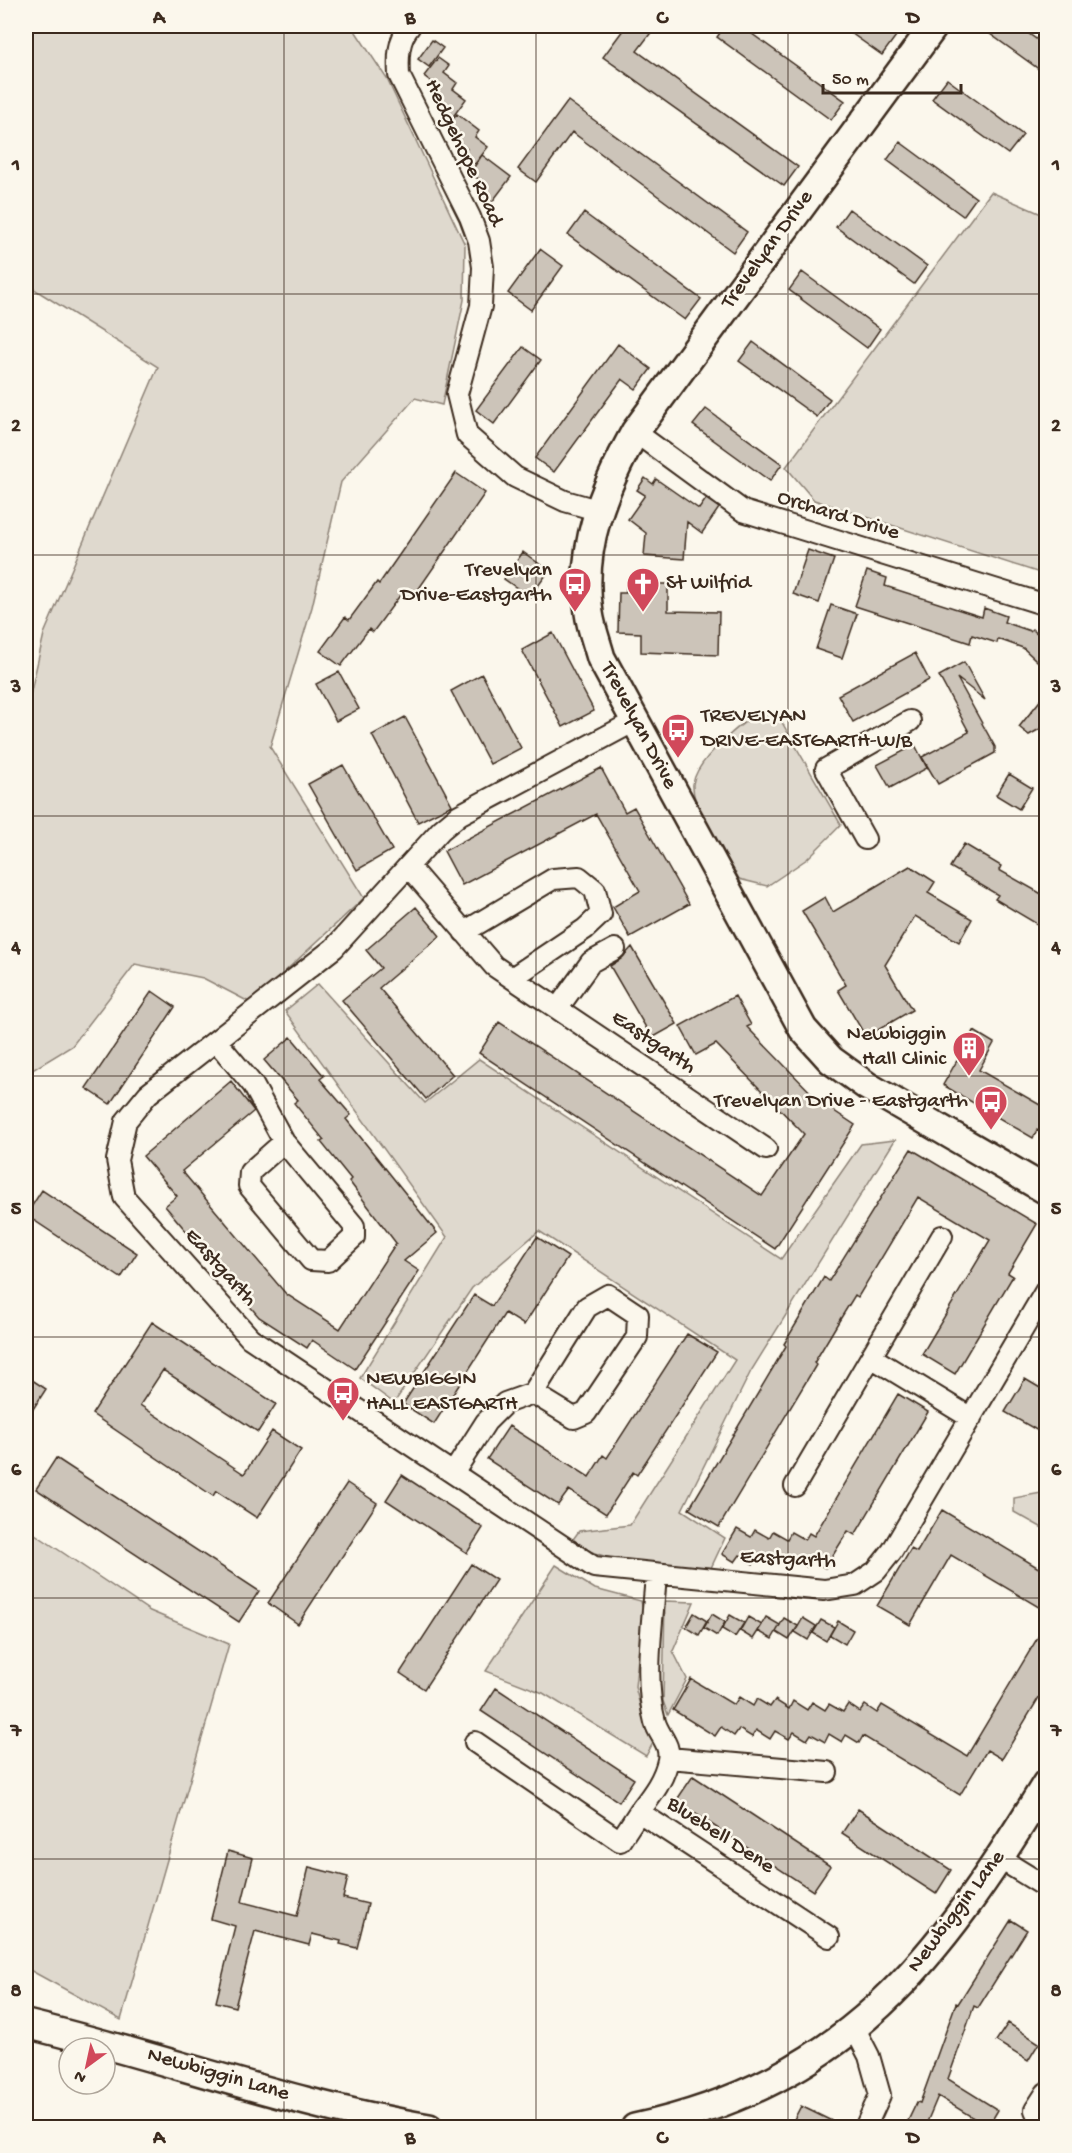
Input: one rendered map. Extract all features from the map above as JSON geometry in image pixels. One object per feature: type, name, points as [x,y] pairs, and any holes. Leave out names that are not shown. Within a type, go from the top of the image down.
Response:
[{"type":"street","name":"Hedgehope Road","points":[[410,26],[405,32],[398,55],[399,75],[470,217],[479,241],[483,267],[481,306],[457,394],[467,435],[515,477],[565,501],[597,510]]},
{"type":"street","name":"Trevelyan Drive","points":[[934,26],[635,432],[609,480],[597,510],[588,569],[589,612],[601,658],[803,1029],[831,1060],[867,1086],[1047,1190]]},
{"type":"street","name":"Orchard Drive","points":[[635,432],[743,511],[1047,605]]},
{"type":"street","name":"Eastgarth","points":[[635,721],[459,815],[408,866],[333,948],[217,1042],[148,1094],[126,1121],[117,1160],[124,1197],[250,1338],[594,1567],[657,1575],[824,1590],[855,1585],[876,1571],[892,1551],[1047,1290]]},
{"type":"street","points":[[865,839],[825,769],[910,721]]},
{"type":"street","name":"Eastgarth","points":[[408,866],[494,966],[766,1149]]},
{"type":"street","points":[[464,932],[553,879],[579,877],[595,890],[601,914],[585,929],[512,978]]},
{"type":"street","points":[[558,1008],[591,962],[615,949]]},
{"type":"street","points":[[217,1042],[253,1085],[284,1142],[354,1226],[354,1237],[328,1261],[310,1260],[249,1186],[250,1172],[284,1142]]},
{"type":"street","points":[[795,1486],[942,1236]]},
{"type":"street","points":[[454,1472],[486,1422],[505,1403],[533,1393],[587,1307],[608,1295],[638,1315],[637,1337],[586,1413],[574,1418],[533,1393]]},
{"type":"street","points":[[871,1357],[971,1418]]},
{"type":"street","points":[[639,1812],[662,1780],[669,1758],[668,1745],[655,1723],[652,1695],[650,1658],[657,1575]]},
{"type":"street","name":"Bluebell Dene","points":[[474,1742],[620,1841],[639,1812],[829,1937]]},
{"type":"street","points":[[669,1758],[827,1772]]},
{"type":"street","name":"Newbiggin Lane","points":[[635,2127],[699,2112],[740,2096],[816,2055],[855,2029],[898,1990],[948,1932],[1047,1784]]},
{"type":"street","points":[[999,1858],[1047,1887]]},
{"type":"street","name":"Newbiggin Lane","points":[[26,2024],[135,2051],[336,2108],[417,2127]]},
{"type":"street","points":[[855,2029],[868,2056],[880,2095],[865,2127]]},
{"type":"street","points":[[1043,2127],[1035,2110],[1047,2093]]},
{"type":"shaded area","points":[[26,26],[352,26],[387,79],[465,245],[464,300],[442,405],[415,398],[341,482],[312,607],[270,747],[364,898],[251,1003],[203,978],[135,964],[72,1046],[26,1074],[26,713],[44,634],[158,367],[26,284]]},
{"type":"shaded area","points":[[991,192],[1046,216],[1046,575],[814,500],[786,467]]},
{"type":"shaded area","points":[[776,712],[841,825],[807,859],[767,886],[739,879],[703,819],[694,795],[693,784],[697,772],[706,759],[736,729],[754,717]]},
{"type":"shaded area","points":[[318,984],[425,1103],[479,1059],[781,1259],[861,1144],[895,1140],[751,1371],[682,1510],[725,1538],[710,1570],[621,1561],[571,1542],[579,1531],[630,1525],[735,1360],[539,1231],[472,1288],[394,1403],[360,1378],[447,1237],[285,1011]]},
{"type":"shaded area","points":[[1041,1493],[1046,1496],[1046,1530],[1014,1512],[1014,1498]]},
{"type":"shaded area","points":[[26,1528],[150,1611],[229,1644],[121,2020],[26,1968]]},
{"type":"shaded area","points":[[556,1565],[595,1589],[641,1601],[643,1610],[635,1687],[644,1720],[654,1741],[646,1756],[543,1693],[486,1671]]},
{"type":"shaded area","points":[[665,1601],[694,1602],[673,1651],[687,1679],[668,1715],[663,1701]]},
{"type":"building","points":[[626,26],[656,26],[637,51],[798,167],[784,186],[603,57]]},
{"type":"building","points":[[725,26],[741,26],[845,101],[831,120],[717,37]]},
{"type":"building","points":[[841,26],[881,26],[896,36],[882,55]]},
{"type":"building","points":[[979,26],[1018,26],[1047,47],[1047,75]]},
{"type":"building","points":[[432,40],[443,48],[429,67],[418,59]]},
{"type":"building","points":[[438,58],[449,66],[444,73],[457,83],[453,89],[466,99],[452,118],[439,109],[444,103],[432,93],[437,86],[424,76]]},
{"type":"building","points":[[947,79],[1023,135],[1008,154],[932,99]]},
{"type":"building","points":[[568,101],[747,232],[733,252],[572,132],[536,182],[518,169]]},
{"type":"building","points":[[457,114],[479,131],[475,137],[488,147],[475,164],[463,156],[467,149],[455,140],[459,134],[448,126]]},
{"type":"building","points":[[900,142],[976,198],[963,216],[887,160]]},
{"type":"building","points":[[482,155],[511,177],[492,202],[478,192],[484,183],[470,173]]},
{"type":"building","points":[[849,209],[927,266],[914,284],[836,227]]},
{"type":"building","points":[[584,213],[701,299],[685,320],[568,235]]},
{"type":"building","points":[[540,249],[563,266],[531,310],[508,293]]},
{"type":"building","points":[[802,272],[880,329],[867,348],[789,290]]},
{"type":"building","points":[[753,342],[830,399],[817,417],[739,361]]},
{"type":"building","points":[[618,344],[651,369],[636,389],[622,379],[554,472],[535,458]]},
{"type":"building","points":[[523,347],[541,360],[494,424],[476,410]]},
{"type":"building","points":[[706,409],[782,464],[770,481],[693,425]]},
{"type":"building","points":[[456,473],[485,493],[411,600],[401,594],[373,632],[369,629],[341,666],[320,651],[345,617],[349,620],[377,582],[379,584]]},
{"type":"building","points":[[645,478],[653,484],[656,479],[699,509],[706,499],[719,508],[702,533],[687,522],[684,559],[644,556],[646,533],[628,519],[645,495],[637,490]]},
{"type":"building","points":[[808,550],[834,559],[819,603],[793,594]]},
{"type":"building","points":[[523,552],[549,571],[530,597],[504,579]]},
{"type":"building","points":[[867,571],[887,578],[885,586],[982,617],[984,608],[1006,616],[1004,622],[1030,631],[1032,629],[1047,642],[1047,670],[1023,648],[998,639],[997,643],[972,635],[970,643],[855,606]]},
{"type":"building","points":[[626,584],[668,584],[668,611],[719,612],[718,655],[641,652],[641,633],[618,632],[619,593],[626,593]]},
{"type":"building","points":[[831,605],[857,614],[842,658],[816,649]]},
{"type":"building","points":[[553,633],[594,711],[563,727],[522,650]]},
{"type":"building","points":[[915,653],[929,680],[853,722],[838,695]]},
{"type":"building","points":[[964,662],[985,700],[957,678],[995,747],[995,753],[938,784],[922,757],[969,732],[939,676]]},
{"type":"building","points":[[339,672],[359,709],[336,721],[316,684]]},
{"type":"building","points":[[482,674],[521,748],[490,764],[451,691]]},
{"type":"building","points":[[1047,692],[1047,725],[1029,735],[1019,727]]},
{"type":"building","points":[[405,717],[452,805],[418,822],[372,735]]},
{"type":"building","points":[[915,745],[927,768],[890,788],[877,765]]},
{"type":"building","points":[[343,765],[392,850],[357,870],[308,784]]},
{"type":"building","points":[[601,768],[625,812],[634,807],[689,904],[630,937],[613,907],[640,891],[596,814],[462,885],[444,851]]},
{"type":"building","points":[[1009,774],[1032,788],[1019,809],[996,795]]},
{"type":"building","points":[[964,844],[1001,866],[999,870],[1047,897],[1047,930],[995,899],[998,895],[950,867]]},
{"type":"building","points":[[910,866],[935,882],[928,893],[972,919],[959,942],[915,916],[885,965],[912,1010],[866,1037],[838,990],[846,985],[802,911],[825,897],[833,912]]},
{"type":"building","points":[[416,907],[440,936],[379,988],[453,1075],[426,1099],[342,1000],[381,968],[366,950]]},
{"type":"building","points":[[632,947],[677,1024],[652,1038],[610,966],[621,959]]},
{"type":"building","points":[[152,991],[175,1007],[110,1104],[86,1088]]},
{"type":"building","points":[[735,996],[751,1025],[747,1027],[819,1101],[855,1125],[775,1249],[479,1053],[499,1022],[762,1196],[804,1134],[716,1044],[696,1055],[680,1026]]},
{"type":"building","name":"Newbiggin Hall Clinic","points":[[974,1031],[994,1043],[979,1070],[1047,1109],[1047,1135],[1037,1130],[1033,1138],[943,1085]]},
{"type":"building","points":[[291,1037],[324,1076],[320,1079],[351,1115],[346,1119],[437,1233],[404,1261],[419,1271],[355,1369],[312,1340],[307,1348],[259,1317],[165,1206],[177,1196],[143,1156],[231,1081],[254,1111],[182,1171],[286,1294],[340,1329],[396,1243],[349,1181],[351,1179],[321,1142],[324,1140],[294,1103],[298,1100],[264,1060]]},
{"type":"building","points":[[911,1149],[1037,1224],[1008,1273],[1013,1276],[955,1374],[922,1354],[990,1240],[918,1197],[858,1297],[855,1295],[839,1321],[814,1363],[816,1365],[719,1527],[689,1509],[786,1346],[784,1344],[824,1277],[829,1281]]},
{"type":"building","points":[[42,1190],[137,1253],[121,1278],[26,1215]]},
{"type":"building","points":[[537,1237],[568,1257],[524,1325],[505,1313],[434,1424],[403,1404],[474,1295],[492,1306]]},
{"type":"building","points":[[152,1322],[276,1404],[258,1432],[163,1370],[140,1405],[244,1474],[272,1431],[301,1450],[257,1518],[216,1491],[213,1496],[92,1414]]},
{"type":"building","points":[[687,1334],[717,1352],[637,1475],[633,1472],[606,1514],[569,1490],[558,1505],[487,1459],[509,1426],[589,1477],[603,1455],[607,1458]]},
{"type":"building","points":[[26,1376],[46,1389],[26,1420]]},
{"type":"building","points":[[1025,1379],[1047,1392],[1047,1436],[1005,1412]]},
{"type":"building","points":[[898,1394],[928,1412],[855,1535],[848,1531],[825,1568],[812,1560],[807,1567],[794,1559],[790,1566],[776,1557],[771,1565],[758,1556],[753,1564],[740,1555],[735,1562],[722,1554],[737,1529],[751,1537],[755,1530],[769,1538],[773,1531],[787,1539],[791,1532],[805,1540],[809,1533],[814,1536]]},
{"type":"building","points":[[56,1458],[259,1591],[239,1622],[36,1489]]},
{"type":"building","points":[[402,1475],[483,1528],[467,1553],[386,1500]]},
{"type":"building","points":[[347,1483],[377,1503],[298,1624],[268,1603]]},
{"type":"building","points":[[942,1510],[1047,1573],[1047,1612],[951,1555],[910,1625],[877,1606],[911,1549],[917,1552]]},
{"type":"building","points":[[471,1564],[496,1580],[424,1689],[400,1673]]},
{"type":"building","points":[[694,1613],[707,1621],[699,1635],[686,1627]]},
{"type":"building","points":[[712,1614],[725,1622],[717,1636],[704,1628]]},
{"type":"building","points":[[730,1615],[744,1623],[735,1637],[722,1629]]},
{"type":"building","points":[[748,1617],[762,1625],[753,1639],[740,1631]]},
{"type":"building","points":[[766,1617],[780,1625],[772,1639],[758,1631]]},
{"type":"building","points":[[784,1618],[798,1626],[789,1640],[776,1632]]},
{"type":"building","points":[[803,1618],[816,1626],[808,1640],[795,1632]]},
{"type":"building","points":[[821,1620],[834,1627],[826,1641],[813,1633]]},
{"type":"building","points":[[838,1621],[853,1630],[845,1644],[830,1635]]},
{"type":"building","points":[[1047,1622],[1047,1684],[1002,1759],[987,1750],[960,1795],[863,1736],[859,1743],[846,1735],[842,1742],[829,1734],[825,1742],[811,1734],[807,1740],[794,1732],[789,1739],[775,1731],[770,1739],[756,1730],[752,1737],[739,1729],[734,1736],[721,1727],[715,1736],[673,1710],[691,1679],[734,1705],[739,1697],[753,1706],[757,1699],[770,1707],[775,1700],[789,1709],[793,1701],[807,1710],[812,1702],[825,1710],[829,1704],[843,1712],[848,1704],[860,1712],[865,1705],[877,1713],[882,1705],[967,1756]]},
{"type":"building","points":[[496,1688],[634,1779],[619,1802],[481,1711]]},
{"type":"building","points":[[693,1776],[830,1866],[813,1891],[676,1801]]},
{"type":"building","points":[[858,1809],[951,1870],[936,1894],[842,1833]]},
{"type":"building","points":[[228,1851],[253,1858],[242,1902],[297,1916],[309,1867],[348,1877],[343,1898],[368,1904],[357,1948],[340,1944],[341,1941],[312,1934],[309,1945],[255,1931],[235,2007],[216,2002],[235,1926],[211,1919]]},
{"type":"building","points":[[1011,1920],[1027,1930],[978,2008],[974,2006],[948,2079],[998,2110],[988,2127],[938,2096],[925,2127],[905,2127],[917,2102],[920,2103],[956,2003],[958,2004]]},
{"type":"building","points":[[1008,2023],[1039,2043],[1028,2061],[996,2041]]},
{"type":"building","points":[[801,2106],[844,2127],[790,2127]]},
{"type":"place","name":"Trevelyan Drive-Eastgarth","points":[[575,613]]},
{"type":"place","name":"St Wilfrid","points":[[643,613]]},
{"type":"place","name":"TREVELYAN DRIVE-EASTGARTH-W/B","points":[[678,759]]},
{"type":"place","name":"Newbiggin Hall Clinic","points":[[969,1077]]},
{"type":"place","name":"Trevelyan Drive - Eastgarth","points":[[991,1131]]},
{"type":"place","name":"NEWBIGGIN HALL EASTGARTH","points":[[343,1422]]}]
